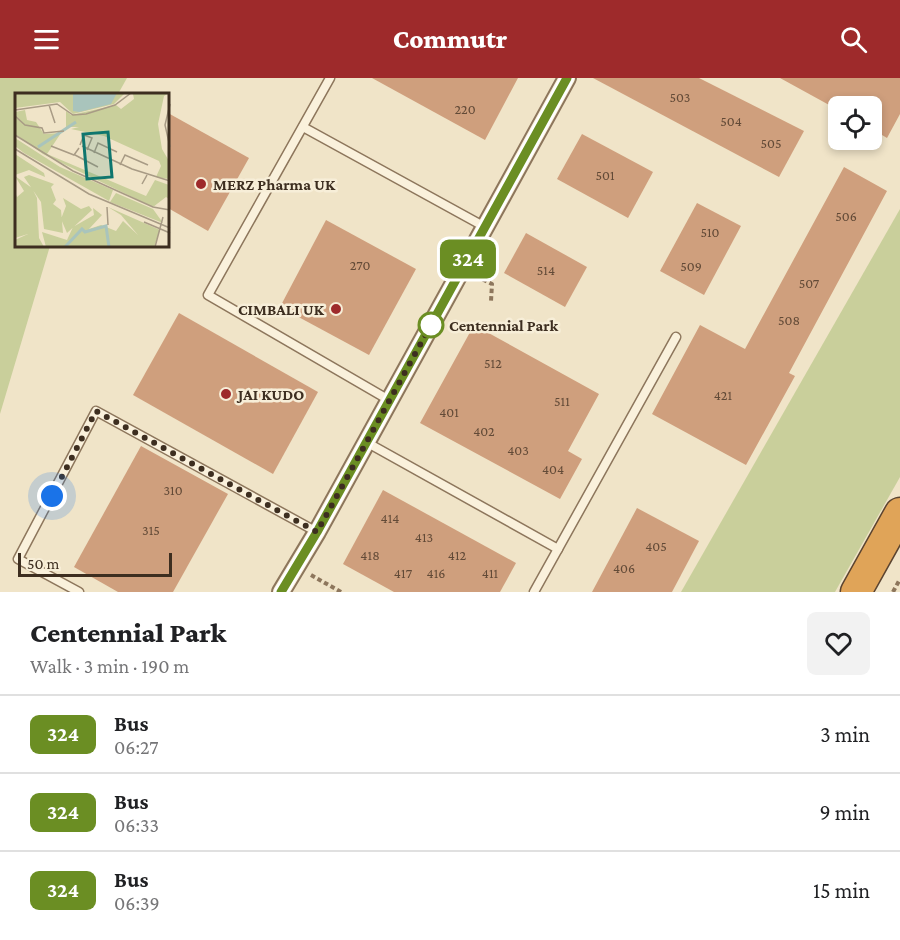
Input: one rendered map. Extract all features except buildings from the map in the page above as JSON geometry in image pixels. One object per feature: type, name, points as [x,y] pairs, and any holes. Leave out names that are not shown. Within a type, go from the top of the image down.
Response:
[{"type":"highway","points":[[856,592],[900,513]]},
{"type":"street","points":[[283,591],[567,78]]},
{"type":"lane","points":[[330,78],[208,295],[389,400]]},
{"type":"lane","points":[[303,128],[485,227]]},
{"type":"lane","points":[[534,592],[676,337]]},
{"type":"lane","points":[[78,592],[18,559],[96,411],[317,532]]},
{"type":"lane","points":[[366,442],[558,549]]},
{"type":"path","points":[[462,269],[492,284],[491,302]]},
{"type":"path","points":[[297,567],[341,592]]},
{"type":"path","points":[[893,592],[900,579]]},
{"type":"green space","points":[[0,78],[127,78],[119,93],[15,93],[15,248],[49,248],[0,414]]},
{"type":"green space","points":[[900,209],[900,477],[835,592],[681,592]]},
{"type":"bus line","name":"324","points":[[281,592],[317,532],[567,78]]},
{"type":"place","name":"MERZ Pharma UK","points":[[201,184]]},
{"type":"place","name":"CIMBALI UK","points":[[336,309]]},
{"type":"place","name":"Centennial Park","points":[[431,325]]},
{"type":"place","name":"JAI KUDO","points":[[226,394]]},
{"type":"route","points":[[52,496],[96,411],[317,532],[431,325]]}]
